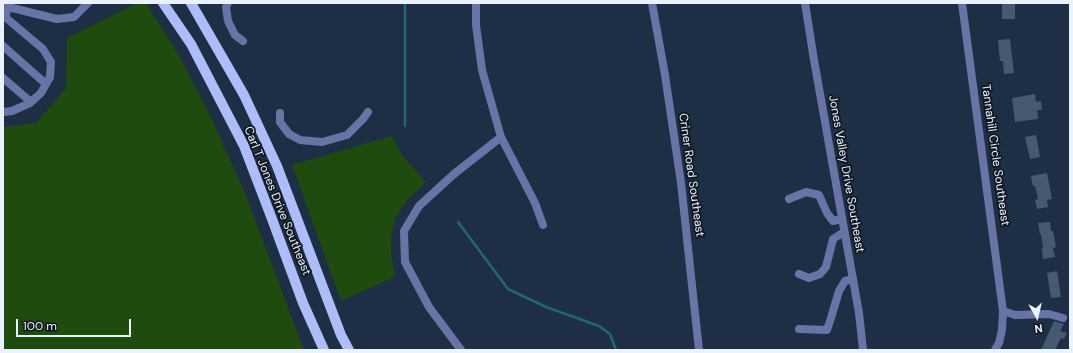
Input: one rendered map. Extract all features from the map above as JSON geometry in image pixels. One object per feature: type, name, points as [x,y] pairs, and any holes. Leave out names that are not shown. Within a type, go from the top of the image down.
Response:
[{"type":"main road","name":"Carl T Jones Drive Southeast","points":[[163,3],[191,44],[244,146],[303,303],[324,350]]},
{"type":"main road","name":"Carl T Jones Drive Southeast","points":[[191,3],[244,95],[277,166],[341,335],[349,350]]},
{"type":"street","points":[[5,111],[12,111],[31,102],[41,93],[50,77],[50,62],[43,49],[5,18],[6,6],[58,19],[74,16],[88,3]]},
{"type":"street","points":[[228,3],[226,7],[228,22],[235,35],[243,41]]},
{"type":"street","points":[[476,3],[476,25],[482,70],[501,137],[535,203],[543,226]]},
{"type":"street","name":"Criner Road Southeast","points":[[652,3],[665,75],[681,183],[700,350]]},
{"type":"street","name":"Jones Valley Drive Southeast","points":[[805,3],[859,312],[863,350]]},
{"type":"street","name":"Tannahill Circle Southeast","points":[[962,3],[1003,310],[1002,330],[999,343],[995,350]]},
{"type":"street","points":[[3,46],[46,84]]},
{"type":"street","points":[[3,78],[31,102]]},
{"type":"street","points":[[280,113],[280,122],[289,134],[300,140],[322,142],[346,135],[363,119],[368,112]]},
{"type":"street","points":[[461,350],[429,307],[405,262],[404,231],[419,206],[454,174],[501,137]]},
{"type":"street","points":[[789,199],[806,192],[820,195],[827,213],[833,221],[842,219]]},
{"type":"street","points":[[799,274],[809,278],[820,274],[826,267],[833,240],[844,232]]},
{"type":"street","points":[[799,329],[827,330],[839,291],[845,281],[853,279]]},
{"type":"street","points":[[1003,310],[1015,315],[1049,314],[1063,318]]},
{"type":"green space","points":[[137,3],[146,3],[178,54],[208,111],[245,193],[304,350],[3,350],[3,127],[36,123],[66,88],[67,38]]},
{"type":"green space","points":[[392,136],[402,155],[426,182],[408,199],[396,217],[391,236],[391,252],[395,277],[341,301],[292,165]]},
{"type":"building","points":[[1002,3],[1015,3],[1015,19],[1002,19]]},
{"type":"building","points":[[1010,39],[1014,73],[1004,74],[1003,61],[1000,61],[998,40]]},
{"type":"building","points":[[1035,94],[1036,102],[1041,101],[1042,110],[1037,110],[1038,119],[1015,122],[1012,98]]},
{"type":"building","points":[[1036,135],[1040,157],[1030,159],[1025,137]]},
{"type":"building","points":[[1047,173],[1052,199],[1047,200],[1048,207],[1037,209],[1035,200],[1038,199],[1031,176]]},
{"type":"building","points":[[1050,222],[1056,247],[1053,248],[1055,257],[1043,259],[1043,248],[1038,223]]},
{"type":"building","points":[[1057,271],[1061,297],[1051,298],[1047,273]]},
{"type":"building","points":[[1054,321],[1064,324],[1060,331],[1067,333],[1064,339],[1061,338],[1055,350],[1041,350]]},
{"type":"waterway","points":[[405,3],[405,126]]},
{"type":"waterway","points":[[458,222],[508,289],[546,307],[599,326],[610,334],[616,350]]}]
